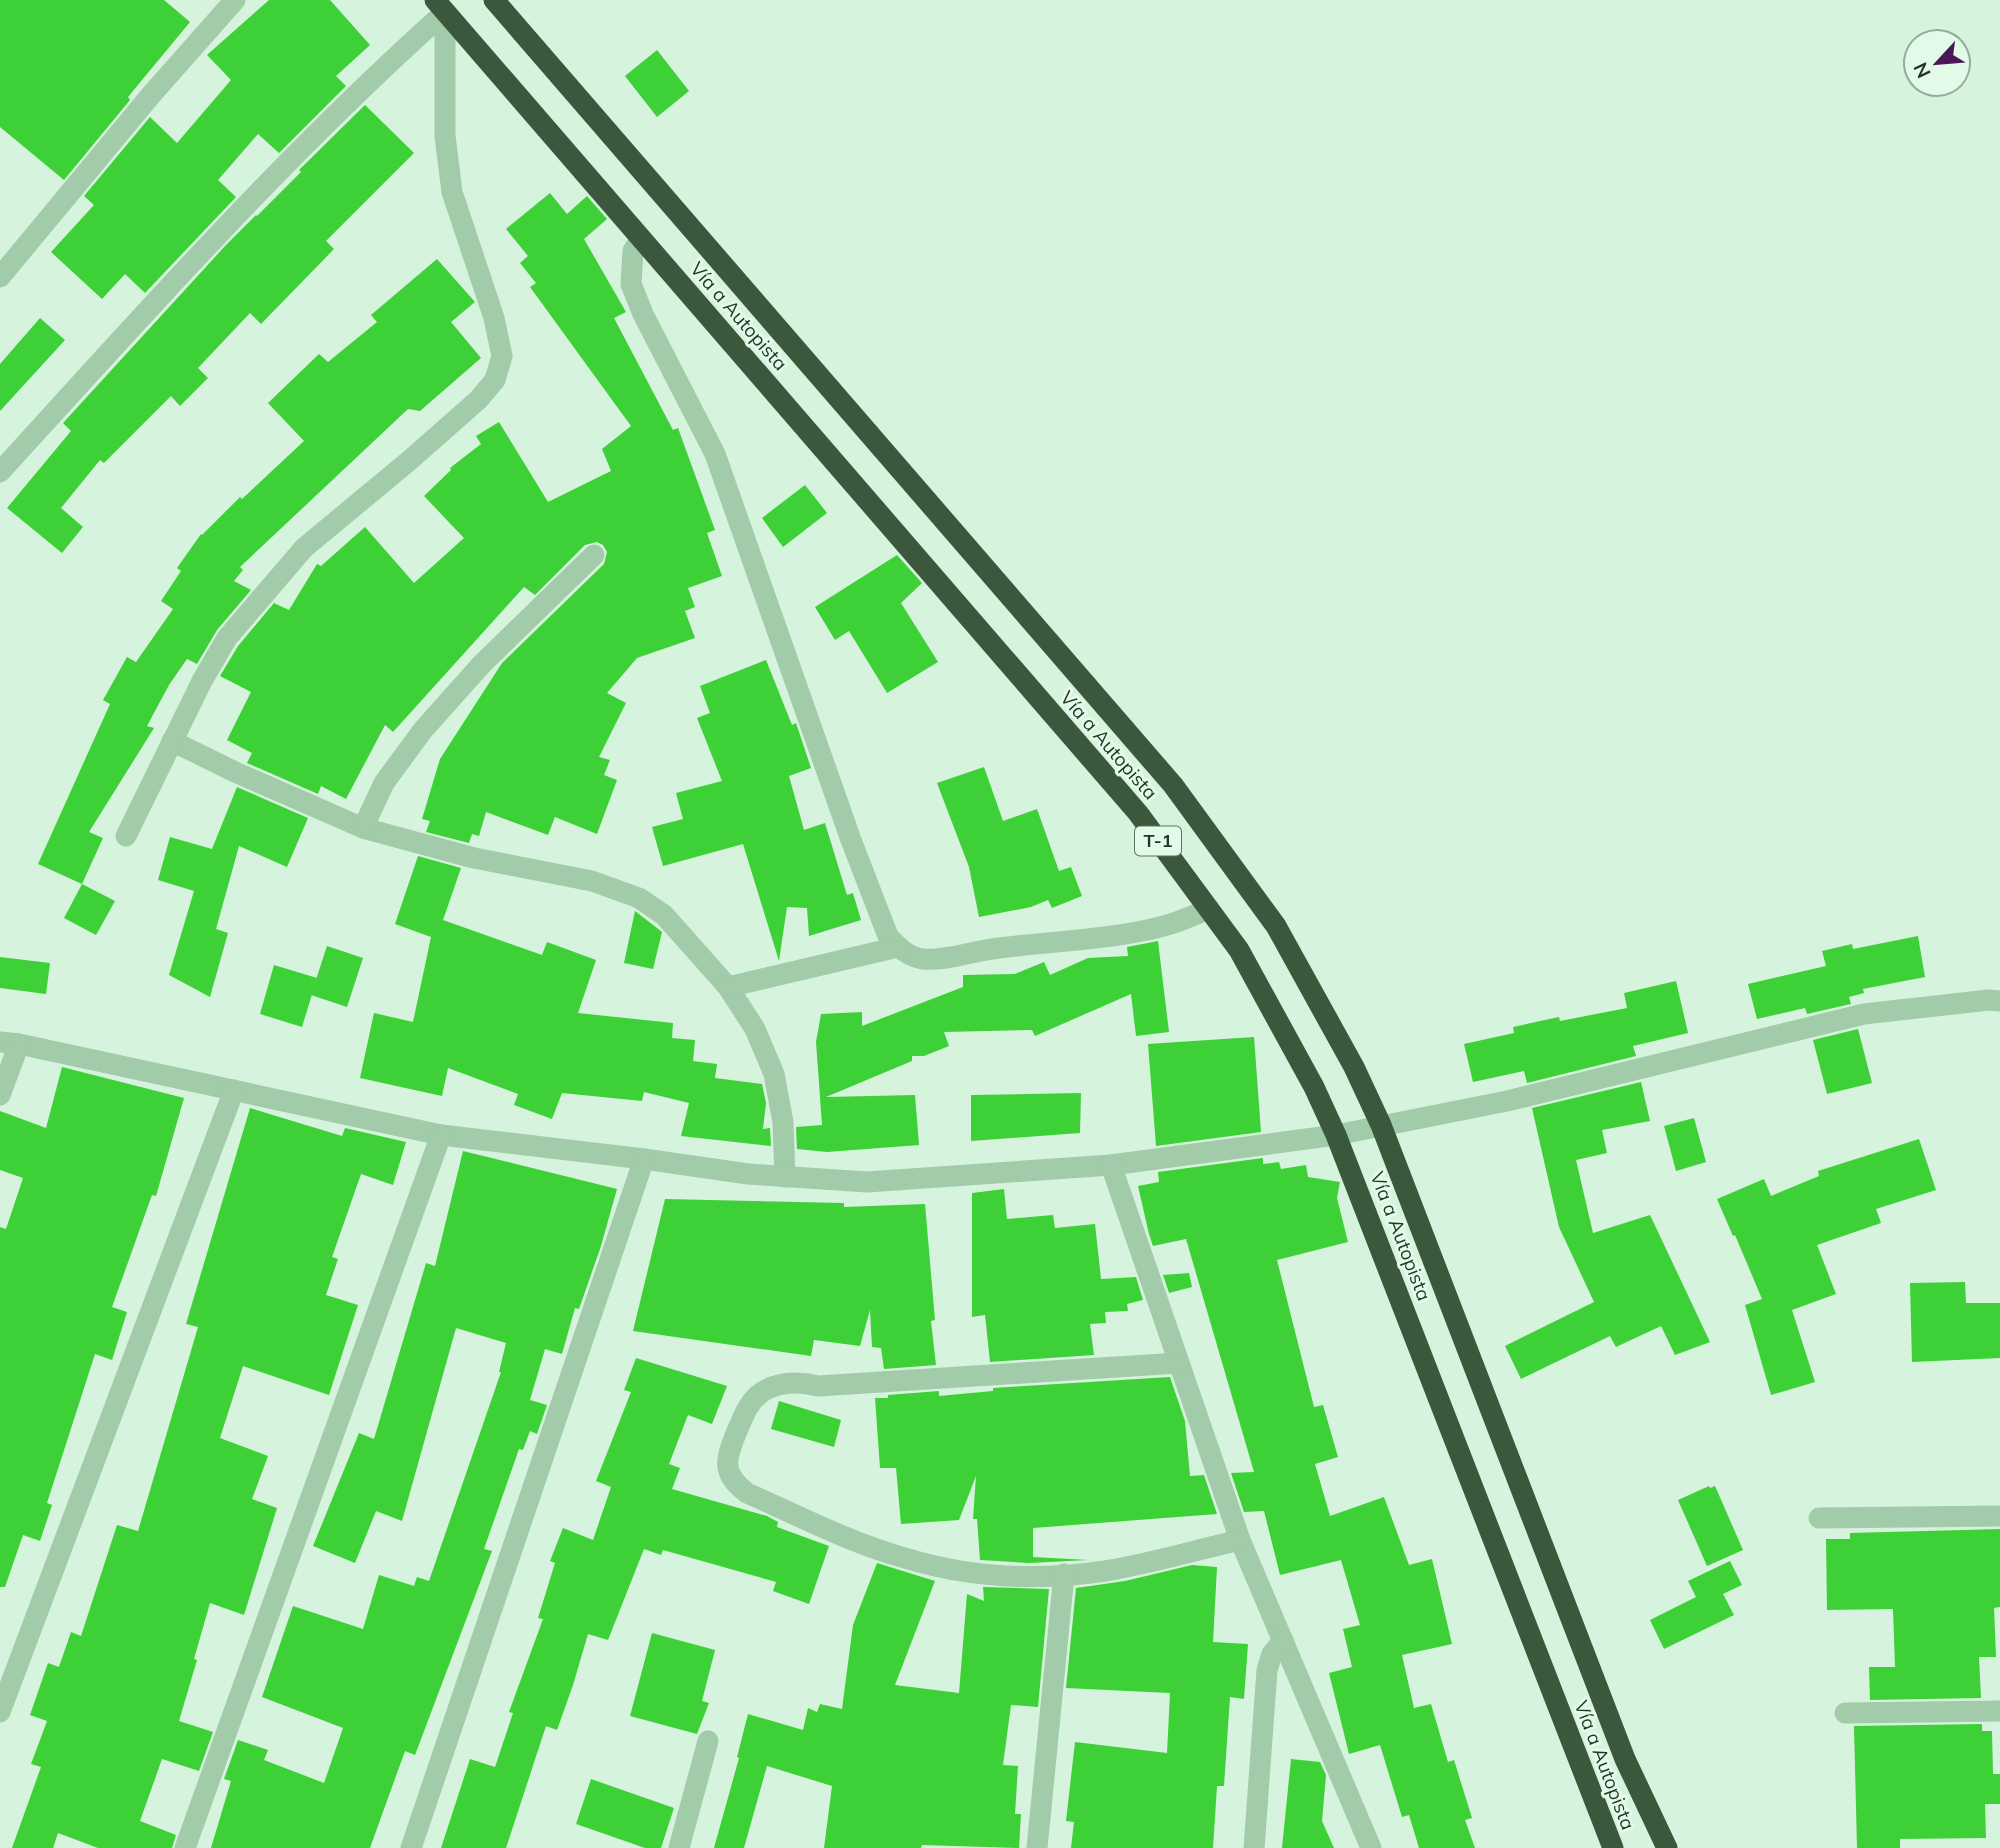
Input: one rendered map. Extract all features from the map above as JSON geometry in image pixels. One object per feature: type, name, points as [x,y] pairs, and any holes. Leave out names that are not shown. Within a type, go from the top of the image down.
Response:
[{"type":"highway","name":"Vía a Autopista","points":[[494,0],[1172,785],[1276,926],[1354,1067],[1381,1125],[1625,1759],[1667,1848]]},
{"type":"highway","name":"Vía a Autopista","points":[[440,6],[1138,813],[1239,950],[1314,1087],[1336,1135],[1613,1848]]},
{"type":"street","points":[[0,277],[234,0]]},
{"type":"street","points":[[0,472],[202,251],[385,66],[440,6]]},
{"type":"street","points":[[126,836],[202,681],[228,638],[304,548],[478,400],[495,380],[502,356],[494,318],[452,192],[444,136],[440,6]]},
{"type":"street","points":[[641,238],[632,251],[631,284],[643,314],[715,454],[850,840],[888,936],[910,956],[937,958],[1126,933],[1172,924],[1209,909]]},
{"type":"street","points":[[363,828],[384,783],[424,730],[481,665],[594,555]]},
{"type":"street","points":[[172,741],[363,828],[474,858],[592,881],[639,898],[664,915],[728,987],[755,1029],[774,1074],[783,1122],[785,1177]]},
{"type":"street","points":[[728,987],[898,947]]},
{"type":"street","points":[[0,1095],[10,1043],[441,1136],[644,1159],[748,1174],[867,1182],[1111,1165],[1336,1135],[1507,1101],[1864,1014],[2000,1001]]},
{"type":"street","points":[[0,1713],[234,1090]]},
{"type":"street","points":[[185,1848],[441,1136]]},
{"type":"street","points":[[411,1848],[644,1159]]},
{"type":"street","points":[[1111,1165],[1240,1541],[1371,1848]]},
{"type":"street","points":[[1180,1363],[818,1385],[785,1383],[770,1389],[749,1405],[727,1456],[728,1468],[733,1479],[747,1493],[867,1546],[929,1565],[993,1576],[1020,1577],[1105,1571],[1240,1541]]},
{"type":"street","points":[[1819,1518],[2000,1516]]},
{"type":"street","points":[[1037,1848],[1064,1574]]},
{"type":"street","points":[[1254,1848],[1267,1670],[1272,1654],[1283,1640]]},
{"type":"street","points":[[1845,1713],[2000,1711]]},
{"type":"street","points":[[679,1848],[708,1741]]},
{"type":"building","points":[[0,0],[164,0],[190,22],[64,180],[0,127]]},
{"type":"building","points":[[269,0],[330,0],[370,45],[336,76],[346,86],[279,153],[258,134],[218,180],[236,197],[145,293],[125,274],[102,299],[51,252],[94,205],[84,196],[150,117],[177,143],[231,80],[207,55]]},
{"type":"building","points":[[657,50],[689,91],[657,117],[625,76]]},
{"type":"building","points":[[365,105],[414,153],[326,241],[334,249],[261,324],[250,313],[198,368],[208,378],[180,406],[171,396],[104,463],[100,460],[61,508],[83,527],[62,553],[7,508],[71,431],[63,423],[226,245]]},
{"type":"building","points":[[550,193],[567,214],[587,196],[607,219],[584,239],[626,312],[614,318],[673,430],[678,428],[715,530],[707,533],[722,576],[688,588],[695,607],[685,611],[695,638],[637,658],[607,693],[626,703],[599,757],[610,760],[604,775],[617,780],[597,834],[555,817],[548,835],[486,812],[479,836],[472,834],[469,843],[426,832],[430,821],[422,819],[440,759],[502,663],[604,564],[607,552],[603,545],[597,542],[585,545],[535,595],[524,587],[393,732],[385,725],[346,799],[321,786],[318,794],[247,763],[252,753],[227,740],[251,692],[220,676],[238,646],[274,603],[289,610],[317,564],[321,566],[365,527],[414,583],[464,538],[424,496],[450,468],[481,444],[476,436],[499,422],[548,502],[611,471],[602,449],[631,426],[530,287],[536,283],[520,263],[528,256],[506,229]]},
{"type":"building","points":[[437,259],[475,302],[451,322],[481,358],[420,411],[408,409],[240,567],[243,570],[234,581],[251,590],[217,630],[197,664],[187,659],[169,685],[147,726],[154,728],[89,832],[103,838],[82,884],[38,864],[110,704],[103,700],[127,657],[136,662],[173,609],[161,601],[181,571],[177,568],[201,534],[304,441],[268,403],[319,354],[328,362],[377,322],[371,315]]},
{"type":"building","points":[[40,318],[65,340],[0,411],[0,364]]},
{"type":"building","points":[[805,485],[827,513],[783,547],[762,518]]},
{"type":"building","points":[[897,555],[922,583],[901,603],[938,662],[887,693],[849,631],[835,640],[815,607]]},
{"type":"building","points":[[766,660],[792,725],[796,723],[811,768],[789,776],[804,830],[825,823],[847,895],[853,893],[861,920],[809,936],[807,908],[787,907],[779,961],[743,844],[663,866],[652,827],[683,819],[676,793],[722,781],[697,718],[710,713],[700,686]]},
{"type":"building","points":[[984,767],[1003,821],[1037,809],[1059,871],[1071,867],[1082,896],[1052,908],[1048,900],[1031,907],[979,917],[969,867],[937,783]]},
{"type":"building","points":[[237,787],[308,818],[287,867],[239,846],[216,929],[228,933],[210,997],[169,975],[194,891],[158,880],[170,837],[212,849]]},
{"type":"building","points":[[418,856],[461,868],[443,920],[542,955],[547,942],[596,960],[578,1013],[673,1023],[672,1038],[695,1040],[693,1061],[717,1064],[715,1078],[762,1084],[766,1103],[763,1129],[770,1128],[771,1146],[681,1136],[689,1103],[644,1092],[642,1101],[562,1093],[552,1119],[514,1105],[518,1094],[448,1068],[442,1096],[360,1078],[374,1013],[413,1022],[431,937],[395,924]]},
{"type":"building","points":[[82,884],[115,901],[96,935],[64,918]]},
{"type":"building","points":[[635,911],[662,932],[653,969],[624,963]]},
{"type":"building","points":[[1918,936],[1925,977],[1863,989],[1864,993],[1849,997],[1851,1004],[1807,1014],[1805,1008],[1757,1019],[1748,984],[1826,966],[1822,951],[1852,944],[1853,949]]},
{"type":"building","points":[[1158,941],[1169,1032],[1136,1036],[1131,994],[1035,1036],[1032,1030],[944,1032],[949,1046],[924,1056],[912,1056],[912,1061],[826,1097],[915,1095],[919,1145],[827,1152],[797,1149],[796,1127],[822,1125],[816,1042],[821,1014],[862,1012],[862,1026],[963,987],[963,975],[1015,974],[1044,962],[1050,975],[1088,958],[1128,956],[1127,947]]},
{"type":"building","points":[[327,946],[363,958],[347,1007],[311,995]]},
{"type":"building","points":[[0,957],[50,963],[46,994],[0,988]]},
{"type":"building","points":[[274,965],[317,978],[302,1027],[260,1014]]},
{"type":"building","points":[[1676,981],[1688,1033],[1633,1046],[1636,1056],[1527,1083],[1524,1071],[1473,1082],[1464,1044],[1514,1033],[1513,1027],[1559,1017],[1560,1021],[1627,1008],[1624,993]]},
{"type":"building","points":[[1858,1029],[1872,1083],[1827,1094],[1813,1040]]},
{"type":"building","points":[[1254,1037],[1261,1132],[1156,1146],[1148,1044]]},
{"type":"building","points":[[62,1067],[184,1098],[156,1196],[152,1195],[112,1307],[127,1312],[112,1360],[95,1354],[47,1503],[52,1505],[40,1541],[23,1535],[5,1587],[0,1587],[0,1227],[6,1229],[23,1178],[0,1170],[0,1111],[46,1128]]},
{"type":"building","points":[[1641,1082],[1650,1121],[1602,1130],[1607,1153],[1576,1160],[1593,1233],[1650,1215],[1710,1342],[1675,1355],[1661,1326],[1616,1347],[1610,1336],[1521,1379],[1505,1346],[1594,1302],[1559,1227],[1532,1108]]},
{"type":"building","points":[[1081,1093],[1080,1133],[971,1141],[971,1095]]},
{"type":"building","points":[[250,1108],[342,1136],[345,1128],[406,1142],[393,1185],[361,1174],[332,1257],[338,1259],[326,1295],[358,1305],[329,1395],[243,1366],[220,1438],[268,1456],[252,1499],[277,1508],[244,1615],[210,1603],[179,1721],[213,1732],[199,1771],[162,1759],[140,1821],[176,1835],[172,1848],[98,1848],[58,1833],[53,1848],[12,1848],[41,1767],[31,1764],[47,1721],[30,1715],[48,1663],[59,1667],[71,1632],[81,1636],[117,1525],[138,1531],[198,1327],[186,1324]]},
{"type":"building","points":[[1694,1118],[1706,1162],[1676,1171],[1664,1126]]},
{"type":"building","points":[[1919,1139],[1936,1190],[1876,1209],[1881,1223],[1817,1245],[1836,1294],[1792,1310],[1815,1382],[1771,1395],[1745,1305],[1762,1299],[1717,1199],[1764,1179],[1771,1196],[1819,1176],[1818,1171]]},
{"type":"building","points":[[463,1151],[617,1189],[601,1246],[579,1309],[575,1308],[562,1354],[545,1349],[530,1400],[547,1405],[537,1434],[530,1431],[523,1450],[519,1449],[484,1549],[492,1551],[415,1755],[405,1751],[370,1848],[211,1848],[231,1781],[224,1779],[238,1740],[268,1750],[264,1760],[324,1783],[343,1728],[262,1697],[293,1606],[363,1629],[379,1575],[414,1586],[417,1577],[429,1581],[501,1372],[506,1343],[456,1328],[402,1521],[376,1511],[355,1563],[313,1546],[359,1433],[374,1439],[426,1263],[435,1266]]},
{"type":"building","points":[[1263,1158],[1263,1164],[1279,1162],[1281,1169],[1306,1165],[1308,1177],[1340,1182],[1337,1198],[1348,1242],[1277,1260],[1314,1407],[1323,1405],[1338,1457],[1315,1464],[1330,1516],[1384,1497],[1409,1565],[1432,1559],[1452,1644],[1402,1655],[1414,1708],[1431,1704],[1448,1762],[1454,1760],[1472,1818],[1465,1820],[1475,1848],[1419,1848],[1409,1815],[1402,1817],[1380,1745],[1349,1754],[1329,1673],[1352,1667],[1343,1629],[1360,1625],[1341,1560],[1280,1575],[1264,1511],[1244,1512],[1231,1473],[1254,1472],[1186,1239],[1153,1246],[1149,1234],[1138,1186],[1159,1182],[1158,1172]]},
{"type":"building","points":[[1004,1189],[1007,1219],[1053,1215],[1055,1228],[1095,1224],[1101,1279],[1136,1277],[1143,1300],[1127,1304],[1128,1311],[1105,1312],[1106,1323],[1090,1324],[1094,1355],[990,1362],[985,1315],[972,1317],[972,1193]]},
{"type":"building","points":[[665,1199],[844,1203],[844,1207],[925,1204],[936,1365],[884,1369],[881,1348],[872,1347],[870,1310],[860,1346],[814,1340],[811,1356],[633,1331]]},
{"type":"building","points":[[1189,1273],[1192,1287],[1169,1293],[1163,1275]]},
{"type":"building","points":[[1965,1282],[1966,1303],[2000,1303],[2000,1358],[1912,1362],[1910,1283]]},
{"type":"building","points":[[636,1358],[727,1386],[712,1424],[688,1415],[669,1464],[680,1468],[672,1489],[767,1516],[778,1522],[777,1527],[829,1546],[809,1604],[773,1591],[776,1582],[663,1550],[661,1555],[644,1549],[608,1640],[588,1634],[557,1730],[546,1726],[506,1848],[441,1848],[470,1759],[495,1767],[513,1713],[509,1712],[543,1619],[538,1618],[555,1563],[550,1561],[563,1528],[593,1540],[611,1487],[596,1481],[631,1392],[624,1390]]},
{"type":"building","points":[[1170,1377],[1185,1421],[1190,1476],[1204,1475],[1217,1514],[1033,1528],[1033,1557],[1088,1560],[1029,1563],[980,1560],[977,1519],[973,1519],[976,1476],[959,1520],[901,1524],[896,1468],[880,1468],[875,1398],[939,1391],[939,1396],[993,1391],[993,1388]]},
{"type":"building","points":[[779,1401],[841,1420],[834,1447],[771,1429]]},
{"type":"building","points":[[1709,1486],[1715,1486],[1743,1550],[1707,1566],[1678,1500]]},
{"type":"building","points":[[2000,1529],[2000,1607],[1994,1608],[1996,1657],[1979,1657],[1981,1698],[1870,1700],[1869,1667],[1895,1667],[1893,1609],[1827,1610],[1826,1539],[1850,1539],[1850,1533]]},
{"type":"building","points":[[1730,1561],[1742,1585],[1723,1594],[1734,1615],[1664,1649],[1650,1620],[1696,1597],[1688,1581]]},
{"type":"building","points":[[877,1563],[935,1581],[895,1685],[959,1693],[967,1594],[984,1601],[983,1587],[1049,1589],[1038,1707],[1011,1705],[1003,1765],[1018,1766],[1015,1814],[1021,1814],[1019,1848],[922,1845],[921,1848],[824,1848],[832,1786],[767,1766],[744,1848],[714,1848],[748,1714],[803,1730],[808,1708],[817,1712],[820,1704],[842,1709],[853,1625]]},
{"type":"building","points":[[1192,1565],[1217,1567],[1213,1642],[1248,1644],[1244,1699],[1230,1697],[1224,1786],[1217,1786],[1213,1848],[1071,1848],[1074,1822],[1066,1821],[1075,1742],[1167,1753],[1170,1693],[1066,1688],[1076,1588],[1125,1581]]},
{"type":"building","points":[[652,1633],[715,1650],[702,1701],[709,1703],[697,1734],[630,1716]]},
{"type":"building","points":[[1982,1724],[1982,1731],[1992,1731],[1993,1774],[2000,1774],[2000,1804],[1985,1804],[1986,1838],[1900,1839],[1900,1848],[1857,1848],[1854,1726]]},
{"type":"building","points":[[1291,1759],[1320,1762],[1326,1775],[1322,1821],[1334,1848],[1282,1848]]},
{"type":"building","points":[[591,1779],[674,1808],[661,1848],[645,1848],[576,1824]]}]
